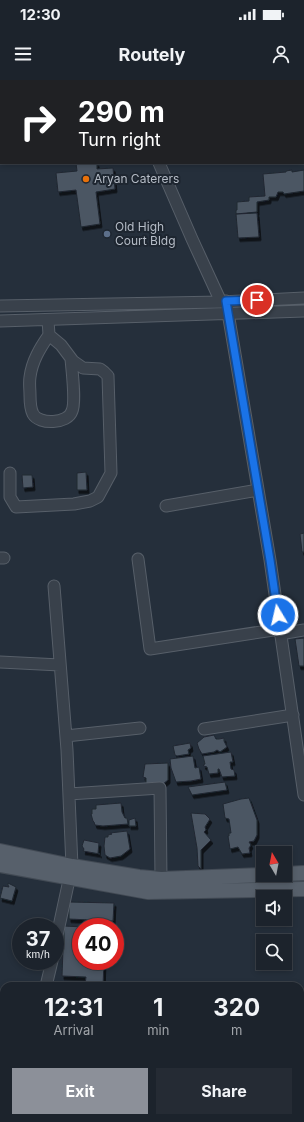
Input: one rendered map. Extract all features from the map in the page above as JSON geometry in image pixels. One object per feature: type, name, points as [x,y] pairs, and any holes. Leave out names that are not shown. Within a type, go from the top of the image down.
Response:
[{"type":"main road","points":[[2,862],[71,872],[139,877],[161,878],[256,875]]},
{"type":"main road","points":[[71,872],[148,892],[304,889]]},
{"type":"main road","points":[[292,874],[304,873]]},
{"type":"street","points":[[159,164],[192,239],[224,302],[228,314],[270,560],[304,795]]},
{"type":"street","points":[[0,306],[224,302],[304,298]]},
{"type":"street","points":[[0,321],[304,311]]},
{"type":"street","points":[[48,320],[49,335],[38,352],[30,377],[30,404],[33,414],[40,420],[49,422],[60,420],[68,418],[72,412],[73,401],[71,359]]},
{"type":"street","points":[[10,473],[10,497],[16,507],[74,504],[90,501],[98,497],[111,473],[108,376],[100,369],[83,368],[71,359],[61,345],[49,335]]},
{"type":"street","points":[[166,506],[258,490]]},
{"type":"street","points":[[138,559],[150,649],[280,631],[304,630]]},
{"type":"street","points":[[54,586],[66,736],[71,872],[61,918]]},
{"type":"street","points":[[0,662],[60,665]]},
{"type":"street","points":[[204,729],[293,715]]},
{"type":"street","points":[[66,736],[140,728]]},
{"type":"street","points":[[69,794],[160,788],[161,878]]},
{"type":"street","points":[[47,982],[50,970]]},
{"type":"building","points":[[76,164],[97,164],[97,169],[113,168],[115,189],[96,192],[100,224],[81,227],[76,190],[58,192],[56,173],[77,171]]},
{"type":"building","points":[[292,170],[292,172],[304,170],[304,191],[284,194],[283,192],[278,192],[276,197],[269,197],[269,200],[257,202],[257,212],[236,214],[237,202],[249,201],[249,197],[265,196],[263,174]]},
{"type":"building","points":[[257,213],[259,237],[238,238],[236,214]]},
{"type":"building","points":[[86,472],[87,490],[77,490],[77,473]]},
{"type":"building","points":[[22,475],[32,475],[33,487],[23,488]]},
{"type":"building","points":[[304,533],[304,552],[302,552],[300,534]]},
{"type":"building","points":[[304,638],[304,666],[299,666],[295,639]]},
{"type":"building","points":[[214,735],[216,739],[224,738],[227,747],[220,752],[217,750],[202,754],[197,743],[204,737]]},
{"type":"building","points":[[190,743],[191,748],[188,750],[189,754],[175,755],[173,746]]},
{"type":"building","points":[[231,752],[233,762],[230,762],[231,769],[234,770],[235,776],[222,777],[219,769],[218,773],[209,774],[207,767],[203,765],[205,764],[203,756]]},
{"type":"building","points":[[193,756],[195,768],[199,767],[201,779],[176,782],[171,768],[170,759]]},
{"type":"building","points":[[168,763],[168,780],[163,784],[159,783],[150,788],[146,783],[146,778],[143,777],[145,764]]},
{"type":"building","points":[[225,782],[227,790],[192,795],[188,787]]},
{"type":"building","points":[[249,798],[257,820],[257,835],[254,841],[249,842],[251,845],[249,848],[250,853],[242,854],[238,847],[230,849],[228,836],[229,833],[231,833],[229,819],[225,818],[223,804]]},
{"type":"building","points":[[121,803],[122,812],[125,818],[127,818],[128,824],[103,826],[95,825],[91,814],[92,809],[96,809],[96,805]]},
{"type":"building","points":[[191,813],[205,814],[210,819],[204,832],[211,840],[201,850],[201,869],[198,866],[197,848]]},
{"type":"building","points":[[135,818],[136,826],[129,826],[129,820]]},
{"type":"building","points":[[127,831],[130,849],[121,856],[110,858],[105,855],[105,837],[112,834],[110,833]]},
{"type":"building","points":[[84,840],[99,843],[98,853],[100,854],[83,851],[84,849],[82,846]]},
{"type":"building","points":[[8,883],[16,887],[12,901],[0,898],[3,886],[9,887]]},
{"type":"building","points":[[69,902],[114,903],[113,918],[69,919]]},
{"type":"building","points":[[64,926],[72,926],[72,970],[104,970],[103,982],[85,982],[86,977],[62,976],[62,970],[64,970]]},
{"type":"place","name":"Aryan Caterers","points":[[86,179]]},
{"type":"place","name":"Old High Court Bldg","points":[[107,234]]},
{"type":"route","points":[[257,300],[226,301],[278,615]]}]
